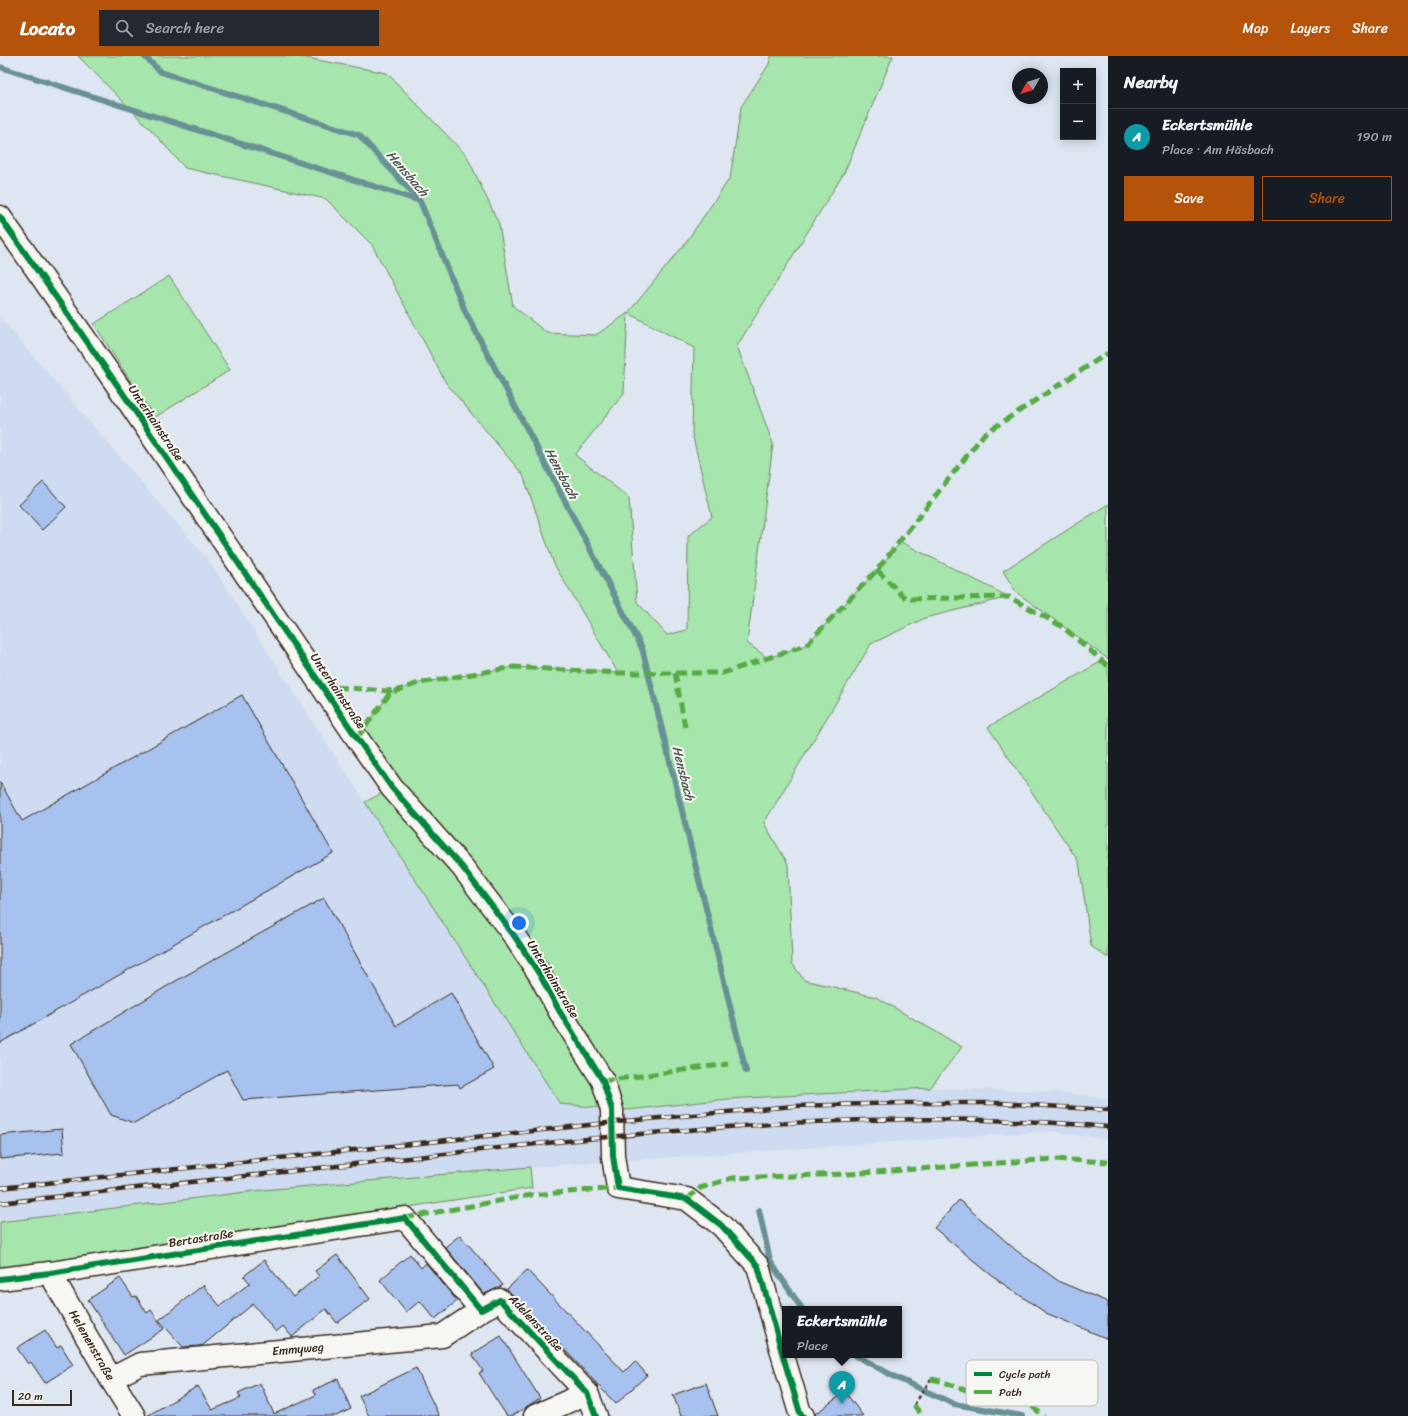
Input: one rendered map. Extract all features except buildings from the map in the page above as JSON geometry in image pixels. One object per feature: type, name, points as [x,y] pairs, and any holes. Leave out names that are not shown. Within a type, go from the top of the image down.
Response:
[{"type":"street","name":"Unterhainstraße","points":[[0,217],[129,402],[361,745],[392,788],[463,868],[513,934],[540,975],[560,1012],[602,1081],[612,1110],[613,1156],[618,1188],[687,1199],[721,1225],[758,1266],[782,1352]]},
{"type":"street","name":"Bertastraße","points":[[0,1279],[50,1273],[405,1218],[481,1310]]},
{"type":"street","name":"Helenenstraße","points":[[50,1273],[134,1416]]},
{"type":"street","name":"Adelenstraße","points":[[481,1310],[500,1300],[587,1393],[596,1416]]},
{"type":"street","name":"Emmyweg","points":[[111,1379],[140,1364],[442,1336],[481,1310]]},
{"type":"street","name":"Unterhainstraße","points":[[784,1358],[802,1416]]},
{"type":"street","points":[[535,1416],[587,1393]]},
{"type":"path","points":[[914,1404],[931,1379]]},
{"type":"shaded area","points":[[0,318],[209,561],[560,1104],[627,1110],[728,1099],[930,1088],[1056,1092],[1108,1099],[1108,1140],[1054,1131],[569,1164],[263,1190],[0,1222]]},
{"type":"green space","points":[[78,56],[296,56],[387,73],[467,156],[499,224],[513,306],[547,333],[596,335],[628,313],[684,245],[730,178],[741,107],[769,64],[771,56],[893,56],[844,173],[737,346],[773,444],[747,643],[768,658],[806,645],[877,570],[901,542],[1009,597],[925,618],[871,644],[764,823],[788,864],[792,963],[804,980],[876,997],[962,1047],[930,1088],[728,1099],[627,1110],[560,1104],[365,802],[392,788],[357,738],[390,693],[419,683],[514,667],[618,673],[554,564],[523,475],[446,383],[372,245],[326,199],[185,168],[154,133]],"holes":[[[628,313],[694,348],[692,433],[712,517],[688,536],[687,630],[667,635],[637,602],[629,498],[575,455],[624,393]]]},
{"type":"green space","points":[[169,276],[230,370],[154,418],[94,324]]},
{"type":"green space","points":[[1108,504],[1108,659],[1016,592],[1003,571]]},
{"type":"green space","points":[[1102,661],[1108,666],[1108,958],[1091,946],[1079,862],[988,727]]},
{"type":"green space","points":[[530,1167],[532,1188],[0,1269],[0,1222],[263,1190]]},
{"type":"waterway","name":"Hensbach","points":[[144,56],[161,72],[359,135],[420,201],[465,311],[642,648],[746,1071]]},
{"type":"waterway","points":[[0,67],[420,201]]},
{"type":"waterway","name":"Hensbach","points":[[759,1210],[770,1261],[800,1306]]},
{"type":"waterway","name":"Hensbach","points":[[860,1358],[895,1377],[954,1404],[1022,1416]]},
{"type":"railway","points":[[0,1188],[626,1121],[794,1106],[904,1103],[1001,1103],[1108,1110]]},
{"type":"railway","points":[[0,1203],[489,1149],[720,1127],[875,1120],[953,1119],[1108,1127]]},
{"type":"marked path","points":[[357,738],[390,693],[419,683],[514,667],[618,673],[723,673],[806,645],[877,570],[984,434],[1108,353]]},
{"type":"marked path","points":[[877,570],[906,599],[1009,597],[1063,627],[1108,666]]},
{"type":"marked path","points":[[675,673],[686,732]]},
{"type":"marked path","points":[[322,686],[388,691],[396,689]]},
{"type":"marked path","points":[[603,1081],[728,1064]]},
{"type":"marked path","points":[[687,1199],[700,1188],[732,1178],[849,1174],[1054,1159],[1108,1162]]},
{"type":"marked path","points":[[405,1218],[531,1195],[618,1188]]},
{"type":"marked path","points":[[931,1379],[966,1390]]},
{"type":"marked path","points":[[914,1405],[922,1416]]},
{"type":"marked path","points":[[1031,1406],[1044,1416]]},
{"type":"cycle path","points":[[0,217],[120,389],[392,788],[463,868],[513,934],[540,975],[560,1012],[603,1081],[612,1110],[613,1156],[618,1188],[687,1199],[721,1225],[758,1266],[782,1352]]},
{"type":"cycle path","points":[[0,1279],[50,1273],[405,1218],[481,1310],[500,1300],[587,1393],[596,1416]]},
{"type":"cycle path","points":[[784,1358],[800,1413],[803,1416]]},
{"type":"place","name":"Eckertsmühle","points":[[842,1404]]}]
